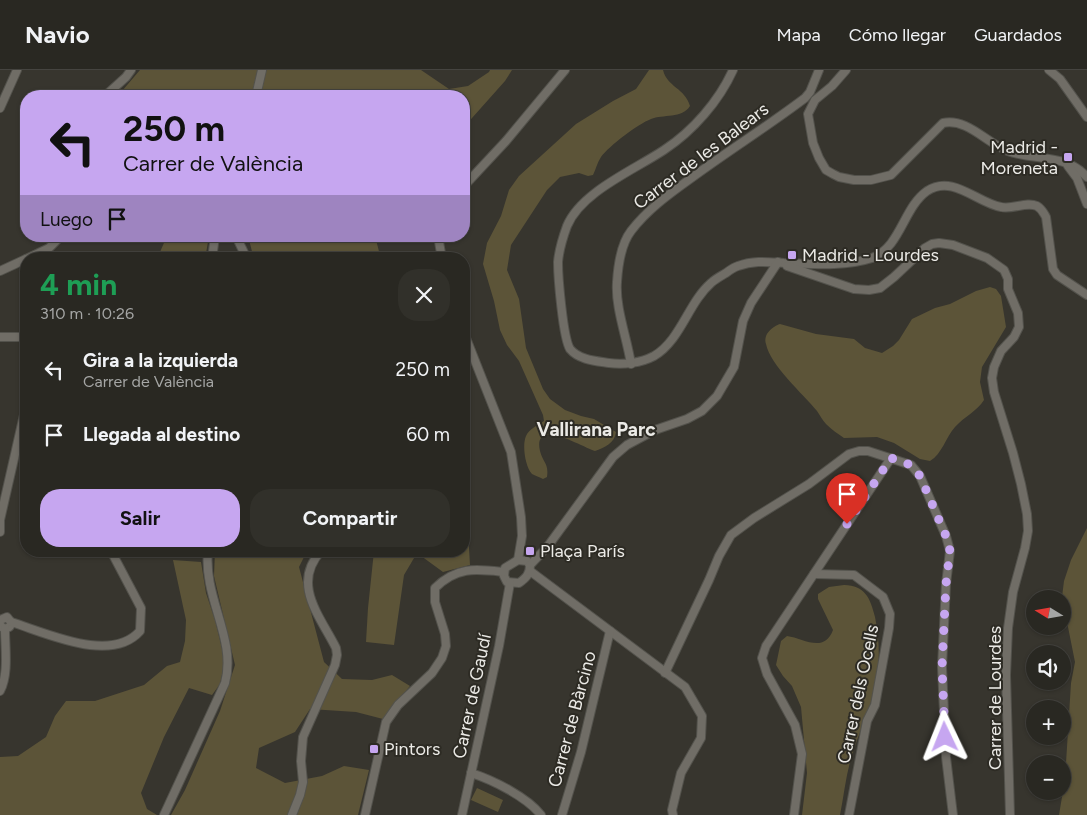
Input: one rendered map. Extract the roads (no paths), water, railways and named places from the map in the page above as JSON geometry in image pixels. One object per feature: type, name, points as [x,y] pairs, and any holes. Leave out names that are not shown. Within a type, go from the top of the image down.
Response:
[{"type":"street","points":[[0,108],[17,70]]},
{"type":"street","points":[[112,90],[126,78],[131,70]]},
{"type":"street","points":[[257,90],[262,70]]},
{"type":"street","points":[[470,180],[506,141],[565,70]]},
{"type":"street","points":[[733,70],[726,86],[710,108],[687,132],[666,149],[590,195],[576,210],[568,224],[563,237],[558,262],[565,339],[574,352],[593,361],[631,364],[654,356],[670,342],[710,283],[736,266],[762,260],[835,264],[872,257],[888,247],[913,205],[921,196],[929,190],[946,186],[966,191],[1003,208],[1028,204],[1036,205],[1046,217],[1053,269],[1057,275],[1087,295]]},
{"type":"street","name":"Carrer de les Balears","points":[[631,364],[627,339],[617,302],[616,284],[622,250],[630,232],[648,211],[802,100],[810,92],[819,70]]},
{"type":"street","points":[[846,70],[810,107],[808,114],[819,158],[826,170],[839,177],[871,180],[891,175],[943,123],[951,121],[962,123],[1007,151],[1066,162],[1087,177]]},
{"type":"street","points":[[1049,70],[1060,79],[1087,117]]},
{"type":"street","points":[[802,100],[810,107]]},
{"type":"street","points":[[1066,162],[1077,178],[1087,204]]},
{"type":"street","points":[[41,252],[55,242]]},
{"type":"street","name":"Carrer de Lourdes","points":[[778,262],[854,288],[869,290],[880,288],[894,278],[925,248],[939,243],[954,246],[987,258],[1004,270],[1008,279],[1008,289],[1018,313],[1019,327],[1014,338],[1001,351],[994,366],[992,378],[996,401],[1021,484],[1027,514],[1028,531],[1013,592],[1008,628],[1006,675],[1010,815]]},
{"type":"street","points":[[0,271],[20,262]]},
{"type":"street","points":[[673,815],[672,810],[681,773],[701,738],[702,716],[685,687],[530,568],[527,561],[518,560],[506,568],[504,572],[505,580],[510,583],[519,583],[526,578],[530,568],[613,457],[627,445],[655,430],[702,411],[717,396],[734,366],[743,321],[751,303],[778,262]]},
{"type":"street","points":[[0,337],[20,337]]},
{"type":"street","points":[[470,348],[511,452],[521,517],[522,536],[518,560]]},
{"type":"street","points":[[0,532],[0,520],[20,432]]},
{"type":"street","points":[[665,673],[719,556],[731,535],[754,518],[809,484],[850,454],[868,451],[911,465],[920,476],[946,536],[950,551],[946,584],[942,667],[946,757],[953,815]]},
{"type":"street","points":[[794,815],[802,754],[794,724],[767,674],[762,658],[766,646],[891,458]]},
{"type":"street","points":[[0,609],[1,619],[8,617],[12,622],[96,647],[120,644],[134,638],[140,631],[141,608],[114,557]]},
{"type":"street","points":[[164,815],[228,673],[228,653],[209,585],[208,557]]},
{"type":"street","points":[[292,815],[303,782],[301,761],[304,737],[335,665],[337,655],[336,648],[310,596],[308,570],[316,557]]},
{"type":"street","points":[[365,815],[386,722],[398,705],[432,673],[442,658],[446,646],[435,602],[435,588],[446,577],[466,570],[504,572]]},
{"type":"street","name":"Carrer dels Ocells","points":[[814,574],[854,575],[883,598],[890,614],[875,705],[867,721],[849,815]]},
{"type":"street","name":"Carrer de Gaudí","points":[[462,815],[510,583]]},
{"type":"street","points":[[0,691],[5,668],[3,627],[10,626],[12,622]]},
{"type":"street","name":"Carrer de Bàrcino","points":[[562,815],[581,752],[610,631]]},
{"type":"street","points":[[471,773],[509,791],[542,815]]},
{"type":"place","name":"Madrid - Moreneta","points":[[1068,157]]},
{"type":"place","name":"Madrid - Lourdes","points":[[792,255]]},
{"type":"place","name":"Plaça París","points":[[530,551]]},
{"type":"place","name":"Pintors","points":[[374,749]]},
{"type":"district","name":"Vallirana Parc","points":[[596,429]]}]
